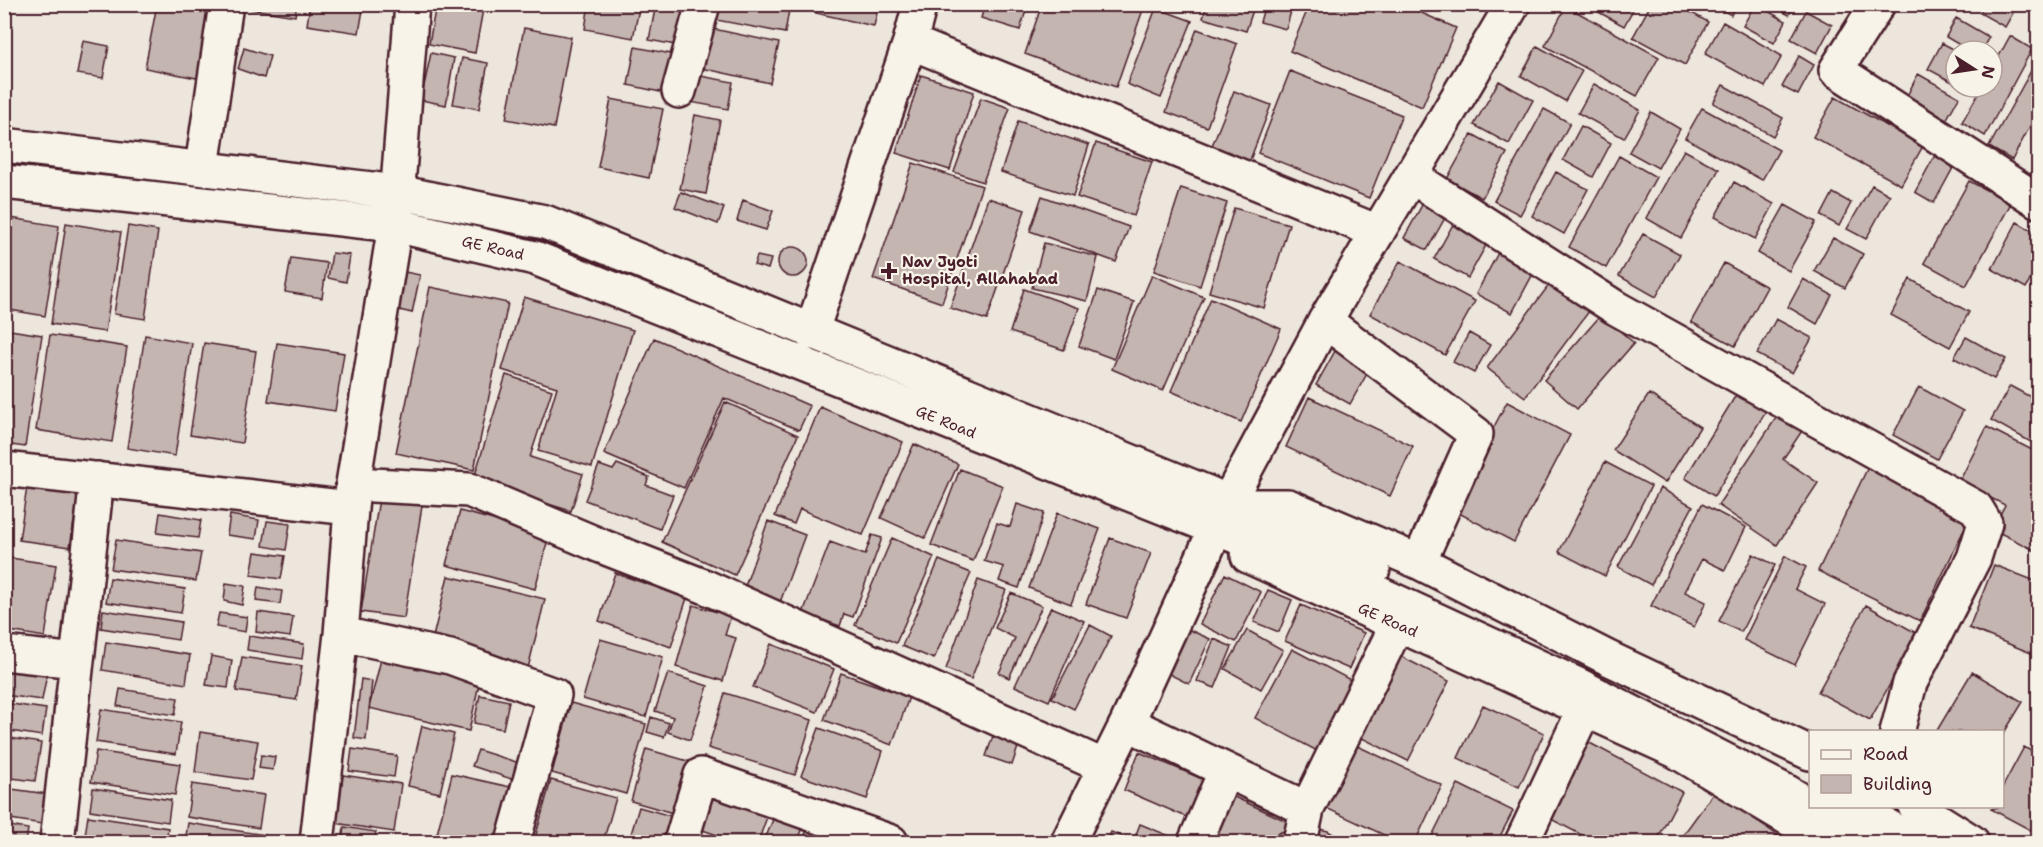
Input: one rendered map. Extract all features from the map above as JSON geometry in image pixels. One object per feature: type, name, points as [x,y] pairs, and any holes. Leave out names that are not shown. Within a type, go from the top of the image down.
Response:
[{"type":"street","points":[[202,167],[226,4]]},
{"type":"street","points":[[317,843],[341,634],[351,496],[395,225],[412,4]]},
{"type":"street","points":[[679,91],[703,4]]},
{"type":"street","points":[[811,333],[910,42],[920,4]]},
{"type":"street","points":[[1878,4],[1836,70],[2035,191]]},
{"type":"street","points":[[1068,843],[1227,512],[1325,321],[1412,176],[1502,8]]},
{"type":"street","points":[[910,42],[1378,232]]},
{"type":"street","name":"GE Road","points":[[4,145],[397,192],[546,222],[1227,512],[1246,555],[1676,751],[1828,843]]},
{"type":"street","points":[[1412,176],[1616,308],[1976,508],[1985,523],[1974,558],[1910,683],[1898,730]]},
{"type":"street","name":"GE Road","points":[[4,182],[395,225],[535,258],[1227,512],[1288,506],[1419,562],[1608,657],[1809,753]]},
{"type":"street","points":[[1325,321],[1476,434],[1419,562]]},
{"type":"street","points":[[4,469],[97,479],[351,496],[469,490],[705,587],[1103,766]]},
{"type":"street","points":[[57,843],[97,479]]},
{"type":"street","points":[[1227,512],[1635,690],[1809,782]]},
{"type":"street","points":[[1227,512],[1369,589],[1578,685],[1787,792],[1809,806]]},
{"type":"street","points":[[1300,843],[1307,809],[1397,625]]},
{"type":"street","points":[[341,634],[450,657],[554,695],[513,843]]},
{"type":"street","points":[[4,653],[76,661]]},
{"type":"street","points":[[1522,843],[1585,708]]},
{"type":"street","points":[[1127,723],[1225,772],[1307,809]]},
{"type":"street","points":[[1195,843],[1225,772]]},
{"type":"street","points":[[681,843],[701,775],[891,843]]},
{"type":"street","points":[[1813,808],[1870,843]]},
{"type":"street","points":[[1854,808],[1915,843]]},
{"type":"street","points":[[1917,808],[1972,843]]},
{"type":"building","points":[[157,4],[216,4],[202,79],[145,68]]},
{"type":"building","points":[[251,4],[297,4],[295,16],[251,9]]},
{"type":"building","points":[[310,4],[364,4],[359,33],[307,25]]},
{"type":"building","points":[[436,4],[484,4],[475,53],[429,44]]},
{"type":"building","points":[[589,4],[640,4],[633,38],[585,29]]},
{"type":"building","points":[[656,4],[688,4],[681,46],[649,40]]},
{"type":"building","points":[[714,4],[790,4],[785,33],[711,19]]},
{"type":"building","points":[[818,4],[879,4],[874,26],[816,13]]},
{"type":"building","points":[[985,4],[1028,4],[1020,30],[981,18]]},
{"type":"building","points":[[1042,4],[1145,4],[1116,87],[1025,54]]},
{"type":"building","points":[[1207,4],[1255,4],[1246,31],[1203,18]]},
{"type":"building","points":[[1265,4],[1293,4],[1286,29],[1260,22]]},
{"type":"building","points":[[1310,4],[1401,4],[1456,28],[1422,107],[1290,51]]},
{"type":"building","points":[[1584,4],[1636,4],[1624,26]]},
{"type":"building","points":[[1651,4],[1676,4],[1708,22],[1685,65],[1633,37]]},
{"type":"building","points":[[1712,4],[1737,4],[1731,15]]},
{"type":"building","points":[[1755,4],[1786,21],[1774,43],[1743,26]]},
{"type":"building","points":[[1769,4],[1795,4],[1789,15]]},
{"type":"building","points":[[1984,4],[2018,4],[2005,27],[1980,13]]},
{"type":"building","points":[[1566,6],[1659,57],[1637,96],[1545,46]]},
{"type":"building","points":[[1156,8],[1192,21],[1161,98],[1127,84]]},
{"type":"building","points":[[1806,11],[1832,25],[1817,53],[1791,39]]},
{"type":"building","points":[[1956,18],[1989,37],[1988,39],[1949,39],[1946,37]]},
{"type":"building","points":[[1723,22],[1782,56],[1765,87],[1705,54]]},
{"type":"building","points":[[524,28],[571,37],[554,128],[506,119]]},
{"type":"building","points":[[709,28],[779,43],[770,83],[701,68]]},
{"type":"building","points":[[1197,29],[1237,44],[1207,127],[1166,112]]},
{"type":"building","points":[[2010,36],[2032,49],[1985,136],[1962,122],[1975,99],[2004,99],[2004,47]]},
{"type":"building","points":[[83,41],[109,46],[103,78],[77,74]]},
{"type":"building","points":[[1942,43],[1944,44],[1944,78],[1928,69]]},
{"type":"building","points":[[1537,46],[1582,71],[1565,101],[1521,76]]},
{"type":"building","points":[[635,47],[672,54],[665,93],[628,85]]},
{"type":"building","points":[[244,48],[270,56],[264,78],[238,69]]},
{"type":"building","points":[[431,53],[454,58],[446,105],[421,100]]},
{"type":"building","points":[[1799,56],[1814,65],[1798,95],[1782,87]]},
{"type":"building","points":[[462,58],[488,63],[479,109],[453,104]]},
{"type":"building","points":[[2038,58],[2038,111],[2012,160],[1989,147]]},
{"type":"building","points":[[1290,71],[1402,115],[1369,198],[1258,153]]},
{"type":"building","points":[[1918,74],[1944,89],[1944,99],[1958,99],[1945,122],[1905,100]]},
{"type":"building","points":[[695,75],[733,82],[728,109],[690,102]]},
{"type":"building","points":[[921,75],[974,92],[950,170],[896,153]]},
{"type":"building","points":[[1499,81],[1533,100],[1509,144],[1474,125]]},
{"type":"building","points":[[1594,84],[1640,110],[1624,138],[1578,113]]},
{"type":"building","points":[[1723,85],[1783,118],[1773,136],[1713,103]]},
{"type":"building","points":[[1234,91],[1271,105],[1247,168],[1209,153]]},
{"type":"building","points":[[1835,97],[1923,146],[1901,185],[1813,137]]},
{"type":"building","points":[[981,98],[1010,108],[983,182],[954,172]]},
{"type":"building","points":[[611,99],[663,109],[649,178],[598,167]]},
{"type":"building","points":[[1702,108],[1779,150],[1762,180],[1685,138]]},
{"type":"building","points":[[1544,109],[1570,123],[1520,215],[1494,201]]},
{"type":"building","points":[[1651,112],[1680,129],[1658,168],[1629,152]]},
{"type":"building","points":[[695,115],[720,120],[706,194],[680,189]]},
{"type":"building","points":[[1018,121],[1089,145],[1073,196],[1001,172]]},
{"type":"building","points":[[1581,126],[1611,143],[1593,177],[1563,160]]},
{"type":"building","points":[[1472,134],[1507,153],[1482,198],[1447,179]]},
{"type":"building","points":[[1096,143],[1152,162],[1134,216],[1077,197]]},
{"type":"building","points":[[1684,150],[1719,169],[1681,238],[1646,218]]},
{"type":"building","points":[[1935,155],[1954,166],[1934,203],[1915,192]]},
{"type":"building","points":[[1619,156],[1656,177],[1606,268],[1569,247]]},
{"type":"building","points":[[913,163],[982,186],[942,303],[873,279]]},
{"type":"building","points":[[1556,172],[1588,189],[1564,234],[1532,216]]},
{"type":"building","points":[[1969,181],[2011,203],[1966,286],[1924,263]]},
{"type":"building","points":[[1734,182],[1774,204],[1755,239],[1715,217]]},
{"type":"building","points":[[1872,185],[1890,195],[1866,239],[1847,229]]},
{"type":"building","points":[[1181,188],[1227,203],[1200,286],[1154,271]]},
{"type":"building","points":[[681,192],[724,208],[718,224],[675,207]]},
{"type":"building","points":[[1833,193],[1851,203],[1839,226],[1821,216]]},
{"type":"building","points":[[1042,196],[1129,227],[1116,262],[1030,231]]},
{"type":"building","points":[[1427,196],[1450,209],[1427,250],[1404,238]]},
{"type":"building","points":[[988,198],[1025,210],[987,320],[950,308]]},
{"type":"building","points":[[743,200],[773,211],[766,230],[737,221]]},
{"type":"building","points":[[1785,205],[1816,222],[1789,271],[1758,253]]},
{"type":"building","points":[[1234,208],[1289,224],[1264,308],[1209,292]]},
{"type":"building","points":[[5,217],[59,226],[45,316],[4,309]]},
{"type":"building","points":[[1456,219],[1490,238],[1468,278],[1434,259]]},
{"type":"building","points":[[2017,222],[2038,234],[2038,265],[2026,288],[1992,269]]},
{"type":"building","points":[[66,223],[121,232],[105,332],[51,324]]},
{"type":"building","points":[[128,226],[158,231],[145,319],[114,314]]},
{"type":"building","points":[[1643,234],[1680,254],[1656,297],[1619,276]]},
{"type":"building","points":[[1833,238],[1863,254],[1845,288],[1814,271]]},
{"type":"building","points":[[1044,243],[1098,257],[1087,301],[1032,288]]},
{"type":"building","points":[[793,247],[799,248],[807,256],[807,268],[799,276],[793,277],[787,276],[779,268],[778,262],[779,256],[787,248]]},
{"type":"building","points":[[332,253],[350,255],[346,282],[328,278]]},
{"type":"building","points":[[1498,253],[1534,272],[1512,313],[1476,294]]},
{"type":"building","points":[[757,256],[771,259],[768,269],[754,265]]},
{"type":"building","points":[[291,258],[327,263],[322,298],[285,292]]},
{"type":"building","points":[[1400,261],[1475,301],[1445,355],[1370,314]]},
{"type":"building","points":[[1724,263],[1767,287],[1735,346],[1691,322]]},
{"type":"building","points":[[400,271],[420,275],[412,313],[391,308]]},
{"type":"building","points":[[1152,275],[1204,297],[1163,391],[1112,369]]},
{"type":"building","points":[[1803,279],[1832,295],[1817,324],[1788,307]]},
{"type":"building","points":[[1910,279],[1969,312],[1950,347],[1891,315]]},
{"type":"building","points":[[1552,281],[1590,310],[1525,397],[1487,368]]},
{"type":"building","points":[[430,287],[508,303],[474,470],[396,453]]},
{"type":"building","points":[[1024,289],[1079,308],[1064,350],[1010,332]]},
{"type":"building","points":[[1098,290],[1134,302],[1114,359],[1079,346]]},
{"type":"building","points":[[524,297],[633,330],[592,467],[538,451],[557,387],[502,370]]},
{"type":"building","points":[[1211,298],[1281,329],[1241,422],[1171,391]]},
{"type":"building","points":[[1601,315],[1634,343],[1577,409],[1544,380]]},
{"type":"building","points":[[1776,319],[1812,338],[1792,373],[1757,354]]},
{"type":"building","points":[[10,330],[42,335],[25,447],[4,444],[4,365]]},
{"type":"building","points":[[1469,333],[1490,345],[1474,373],[1453,362]]},
{"type":"building","points":[[50,335],[127,347],[112,442],[36,430]]},
{"type":"building","points":[[145,335],[192,343],[175,456],[127,448]]},
{"type":"building","points":[[1966,337],[2006,359],[1994,379],[1954,358]]},
{"type":"building","points":[[654,338],[810,406],[799,430],[724,398],[684,488],[604,454]]},
{"type":"building","points":[[204,343],[256,351],[242,443],[190,435]]},
{"type":"building","points":[[277,343],[344,353],[335,411],[268,401]]},
{"type":"building","points":[[1339,344],[1373,363],[1350,404],[1316,385]]},
{"type":"building","points":[[506,375],[552,390],[530,457],[583,474],[571,511],[473,481]]},
{"type":"building","points":[[2010,386],[2038,401],[2038,446],[1991,420]]},
{"type":"building","points":[[1919,387],[1963,411],[1937,459],[1893,435]]},
{"type":"building","points":[[1739,390],[1768,408],[1714,496],[1685,478]]},
{"type":"building","points":[[1649,394],[1700,427],[1665,483],[1613,450]]},
{"type":"building","points":[[1309,397],[1413,446],[1390,496],[1286,447]]},
{"type":"building","points":[[725,402],[798,435],[735,575],[662,542]]},
{"type":"building","points":[[1507,402],[1570,435],[1514,542],[1451,509]]},
{"type":"building","points":[[820,407],[903,442],[863,535],[800,509],[794,524],[775,516]]},
{"type":"building","points":[[1780,412],[1804,428],[1783,459],[1818,483],[1777,545],[1718,505]]},
{"type":"building","points":[[1987,427],[2038,453],[2038,552],[1992,529],[2005,505],[1959,482]]},
{"type":"building","points":[[914,444],[958,464],[925,538],[881,518]]},
{"type":"building","points":[[1605,462],[1651,486],[1605,576],[1559,552]]},
{"type":"building","points":[[617,464],[649,477],[646,485],[673,495],[660,529],[585,500],[599,465],[613,470]]},
{"type":"building","points":[[1869,465],[1971,515],[1920,621],[1818,571]]},
{"type":"building","points":[[960,469],[1003,486],[973,561],[931,545]]},
{"type":"building","points":[[4,485],[11,486],[4,525]]},
{"type":"building","points":[[27,487],[78,495],[70,547],[19,540]]},
{"type":"building","points":[[1660,488],[1693,506],[1651,585],[1618,567]]},
{"type":"building","points":[[379,499],[422,506],[404,618],[361,612]]},
{"type":"building","points":[[1017,504],[1044,513],[1019,588],[999,581],[1004,567],[984,561],[997,523],[1010,527]]},
{"type":"building","points":[[1702,504],[1746,527],[1725,570],[1702,559],[1685,592],[1706,602],[1694,627],[1651,606]]},
{"type":"building","points":[[460,511],[549,535],[535,589],[446,565]]},
{"type":"building","points":[[160,513],[201,520],[198,538],[157,533]]},
{"type":"building","points":[[1057,513],[1100,529],[1071,604],[1029,588]]},
{"type":"building","points":[[230,515],[259,520],[256,539],[227,535]]},
{"type":"building","points":[[267,521],[290,524],[286,550],[263,546]]},
{"type":"building","points":[[768,521],[805,535],[779,605],[743,592]]},
{"type":"building","points":[[872,535],[882,538],[853,617],[844,614],[840,626],[803,613],[830,542],[865,555]]},
{"type":"building","points":[[892,538],[934,557],[896,643],[855,625]]},
{"type":"building","points":[[1110,538],[1151,553],[1126,618],[1086,604]]},
{"type":"building","points":[[116,540],[201,553],[196,581],[111,569]]},
{"type":"building","points":[[255,552],[285,556],[281,579],[251,575]]},
{"type":"building","points":[[1753,554],[1775,565],[1741,632],[1719,621]]},
{"type":"building","points":[[1785,556],[1806,567],[1795,589],[1825,604],[1795,665],[1744,640]]},
{"type":"building","points":[[4,557],[56,565],[45,637],[4,630]]},
{"type":"building","points":[[939,560],[971,573],[934,659],[902,646]]},
{"type":"building","points":[[1994,565],[2038,582],[2038,636],[2031,653],[1969,628]]},
{"type":"building","points":[[615,573],[687,598],[671,647],[599,621]]},
{"type":"building","points":[[1225,574],[1261,592],[1236,642],[1200,624]]},
{"type":"building","points":[[448,576],[545,599],[528,668],[431,645]]},
{"type":"building","points":[[110,578],[185,589],[181,613],[106,602]]},
{"type":"building","points":[[978,580],[1006,590],[971,679],[946,669]]},
{"type":"building","points":[[226,583],[245,586],[242,605],[224,601]]},
{"type":"building","points":[[258,587],[282,591],[280,604],[256,601]]},
{"type":"building","points":[[1268,590],[1292,600],[1279,632],[1254,622]]},
{"type":"building","points":[[1011,593],[1042,606],[1009,678],[999,673],[1015,638],[995,628]]},
{"type":"building","points":[[693,605],[731,616],[725,635],[736,638],[723,681],[676,667]]},
{"type":"building","points":[[1301,605],[1364,633],[1349,669],[1285,641]]},
{"type":"building","points":[[1866,605],[1918,634],[1870,720],[1818,692]]},
{"type":"building","points":[[1051,607],[1084,621],[1049,701],[1015,686]]},
{"type":"building","points":[[103,610],[181,622],[178,640],[101,628]]},
{"type":"building","points":[[258,612],[293,617],[290,637],[256,632]]},
{"type":"building","points":[[219,613],[247,617],[245,632],[216,627]]},
{"type":"building","points":[[1090,625],[1111,636],[1074,709],[1052,698]]},
{"type":"building","points":[[1185,628],[1210,639],[1189,684],[1165,672]]},
{"type":"building","points":[[1247,630],[1283,650],[1261,689],[1225,669]]},
{"type":"building","points":[[249,636],[304,644],[302,659],[247,650]]},
{"type":"building","points":[[600,639],[663,657],[646,717],[583,699]]},
{"type":"building","points":[[1214,639],[1232,647],[1215,688],[1197,681]]},
{"type":"building","points":[[106,642],[190,655],[186,684],[102,670]]},
{"type":"building","points":[[771,644],[834,669],[817,712],[753,687]]},
{"type":"building","points":[[1292,649],[1358,684],[1321,753],[1255,718]]},
{"type":"building","points":[[383,651],[481,674],[469,731],[369,708]]},
{"type":"building","points":[[211,656],[232,660],[228,688],[206,685]]},
{"type":"building","points":[[1400,656],[1449,681],[1408,761],[1360,737]]},
{"type":"building","points":[[242,657],[302,666],[296,700],[236,691]]},
{"type":"building","points":[[4,668],[47,674],[42,700],[4,695]]},
{"type":"building","points":[[1972,672],[2023,702],[2004,733],[2004,730],[1937,730]]},
{"type":"building","points":[[668,673],[708,686],[690,740],[668,732],[673,717],[655,711]]},
{"type":"building","points":[[841,673],[909,697],[892,745],[824,720]]},
{"type":"building","points":[[361,679],[372,681],[366,740],[354,738]]},
{"type":"building","points":[[120,689],[178,698],[175,715],[117,706]]},
{"type":"building","points":[[725,693],[812,720],[795,775],[708,748]]},
{"type":"building","points":[[480,695],[509,701],[503,729],[474,723]]},
{"type":"building","points":[[4,703],[46,709],[42,736],[4,730]]},
{"type":"building","points":[[571,703],[646,724],[626,794],[552,773]]},
{"type":"building","points":[[1483,705],[1544,733],[1519,787],[1458,758]]},
{"type":"building","points":[[101,709],[181,722],[176,754],[96,742]]},
{"type":"building","points":[[651,717],[669,723],[664,737],[647,732]]},
{"type":"building","points":[[422,726],[454,734],[440,793],[408,786]]},
{"type":"building","points":[[819,728],[883,751],[867,799],[801,776]]},
{"type":"building","points":[[200,732],[258,741],[251,780],[195,772]]},
{"type":"building","points":[[993,736],[1019,744],[1012,765],[986,756]]},
{"type":"building","points":[[4,737],[41,743],[35,781],[4,777]]},
{"type":"building","points":[[1586,741],[1682,792],[1656,842],[1595,842],[1547,817]]},
{"type":"building","points":[[1355,745],[1442,785],[1415,842],[1399,842],[1326,808]]},
{"type":"building","points":[[2024,747],[2038,755],[2038,834],[1991,809],[2004,808],[2004,784]]},
{"type":"building","points":[[352,749],[397,756],[394,777],[349,771]]},
{"type":"building","points":[[646,749],[695,763],[680,815],[631,801]]},
{"type":"building","points":[[478,750],[526,765],[521,782],[472,766]]},
{"type":"building","points":[[96,751],[180,764],[175,795],[91,782]]},
{"type":"building","points":[[1139,752],[1207,781],[1191,819],[1124,790]]},
{"type":"building","points":[[261,755],[275,757],[273,770],[259,768]]},
{"type":"building","points":[[452,774],[519,789],[506,842],[435,842]]},
{"type":"building","points":[[343,775],[401,784],[394,832],[335,823]]},
{"type":"building","points":[[551,780],[616,798],[603,842],[534,842]]},
{"type":"building","points":[[192,784],[264,795],[259,828],[187,817]]},
{"type":"building","points":[[1458,784],[1513,811],[1497,842],[1429,842]]},
{"type":"building","points":[[4,788],[47,794],[42,824],[4,818]]},
{"type":"building","points":[[93,788],[171,800],[168,822],[90,810]]},
{"type":"building","points":[[1715,791],[1787,842],[1678,842]]},
{"type":"building","points":[[699,793],[767,817],[758,842],[717,842],[720,836],[688,825]]},
{"type":"building","points":[[1230,795],[1297,826],[1289,842],[1209,842]]},
{"type":"building","points":[[639,807],[671,816],[664,842],[631,834]]},
{"type":"building","points":[[88,816],[168,828],[166,842],[84,842]]},
{"type":"building","points":[[774,817],[803,828],[797,842],[764,842]]},
{"type":"building","points":[[188,823],[265,835],[264,842],[185,842]]},
{"type":"building","points":[[810,823],[822,828],[818,836],[836,842],[802,842]]},
{"type":"building","points":[[1140,824],[1177,839],[1175,842],[1149,842],[1135,837]]},
{"type":"building","points":[[4,825],[28,829],[26,842],[4,842]]},
{"type":"building","points":[[344,827],[376,832],[374,842],[342,842]]},
{"type":"building","points":[[1310,827],[1328,831],[1346,842],[1265,842],[1274,835],[1291,828]]},
{"type":"building","points":[[1111,832],[1136,842],[1107,842]]},
{"type":"place","name":"Nav Jyoti Hospital, Allahabad","points":[[889,271]]}]
